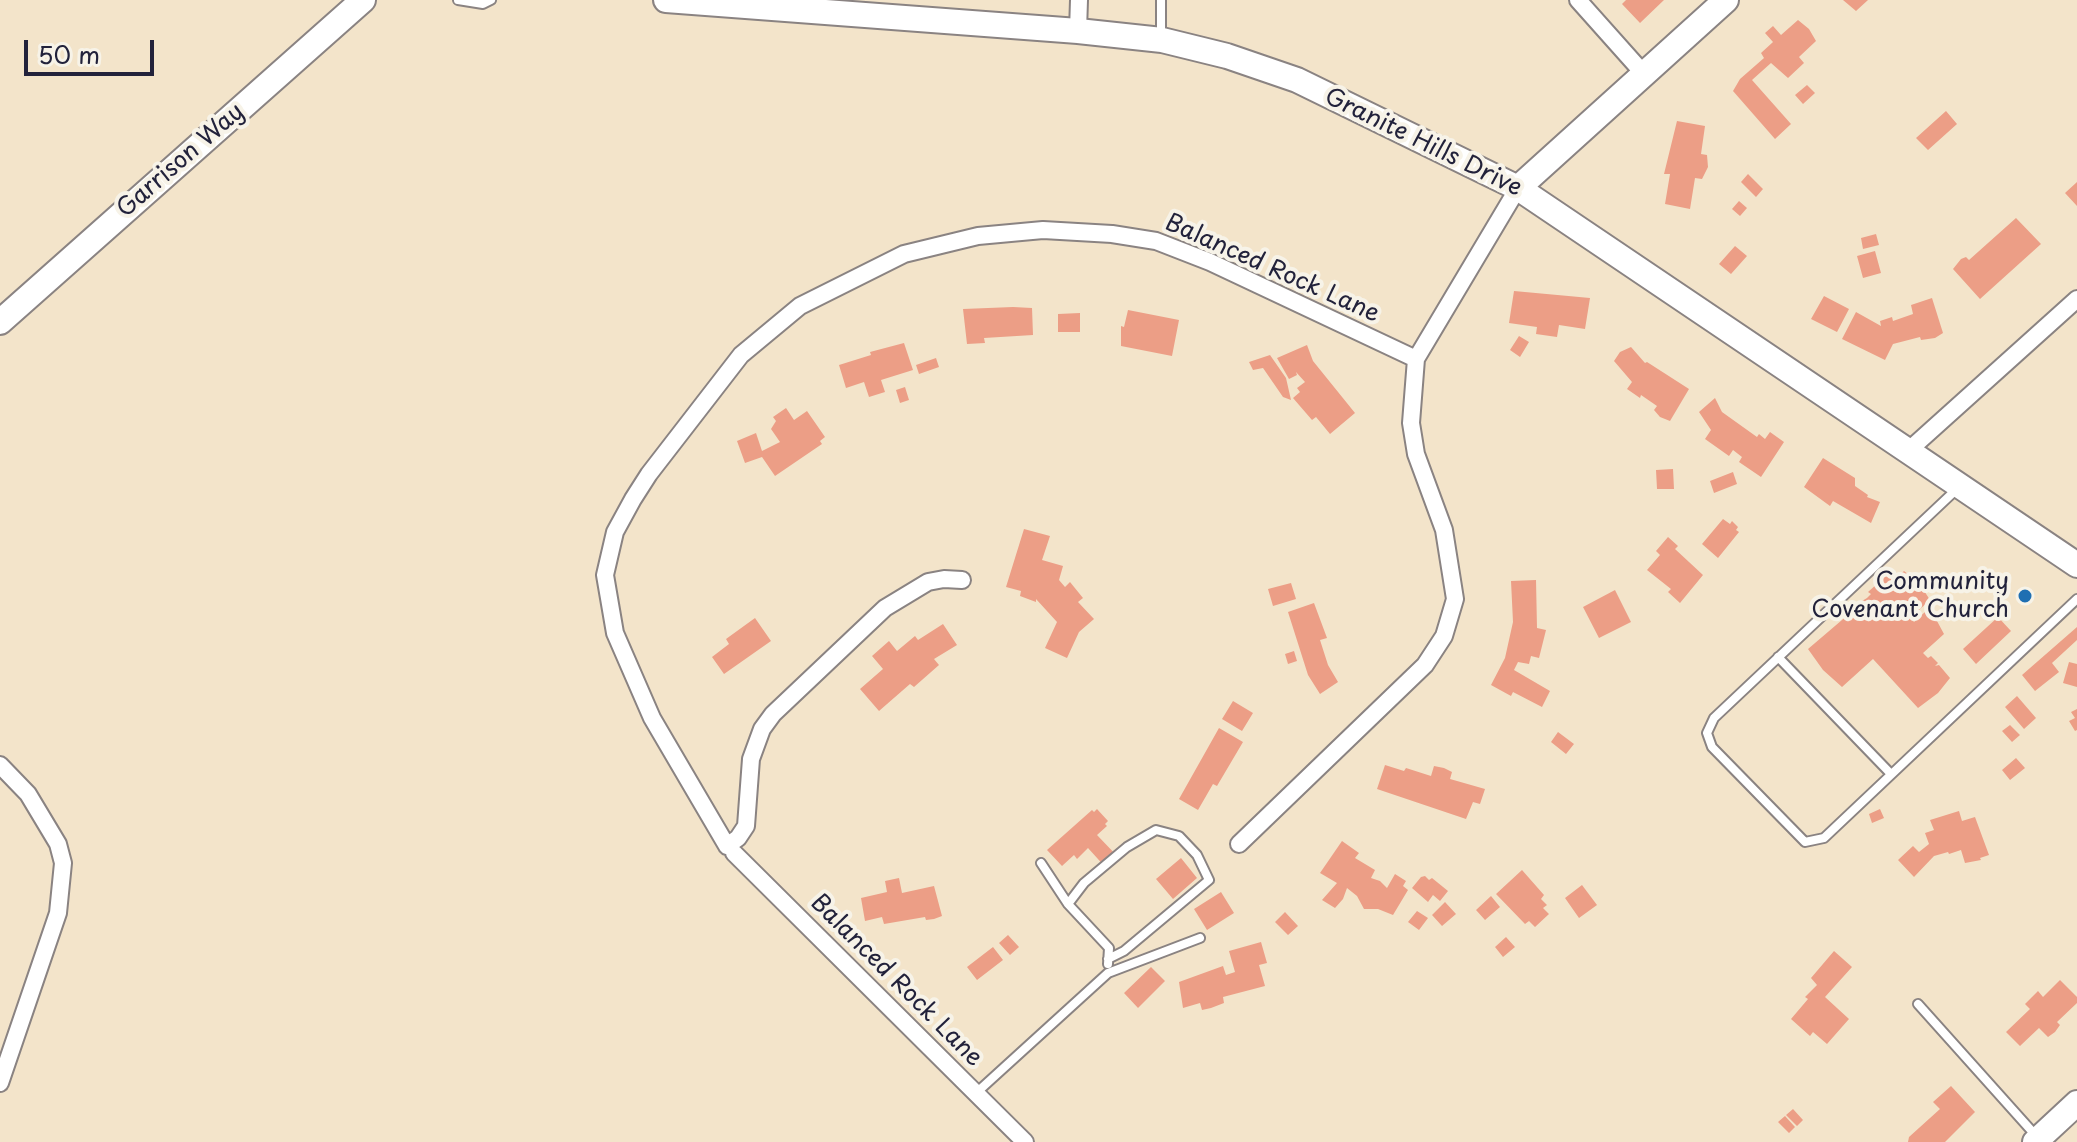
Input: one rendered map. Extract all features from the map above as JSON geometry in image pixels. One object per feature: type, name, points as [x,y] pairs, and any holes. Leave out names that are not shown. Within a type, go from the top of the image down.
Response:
[{"type":"street","name":"Garrison Way","points":[[0,322],[363,0]]},
{"type":"street","name":"Granite Hills Drive","points":[[666,0],[1162,40],[1227,56],[1297,80],[1518,188],[2077,565]]},
{"type":"street","points":[[1078,31],[1079,0]]},
{"type":"street","points":[[1578,0],[1644,74]]},
{"type":"street","points":[[1239,844],[1425,665],[1444,636],[1455,599],[1444,530],[1416,454],[1411,423],[1416,359],[1518,188],[1726,0]]},
{"type":"street","name":"Balanced Rock Lane","points":[[1025,1142],[731,850],[652,718],[615,633],[605,575],[615,532],[649,474],[741,355],[800,306],[904,254],[978,236],[1043,230],[1112,234],[1156,241],[1210,262],[1416,359]]},
{"type":"street","points":[[1908,451],[2077,299]]},
{"type":"street","points":[[731,850],[746,826],[751,759],[762,729],[773,714],[885,608],[928,582],[962,580]]},
{"type":"street","points":[[0,765],[28,794],[58,844],[63,863],[58,913],[0,1083]]},
{"type":"street","points":[[2037,1140],[2077,1103]]},
{"type":"lane","points":[[458,0],[483,4],[491,0]]},
{"type":"lane","points":[[1161,0],[1162,40]]},
{"type":"lane","points":[[1960,486],[1714,718],[1707,733],[1712,747],[1805,842],[1824,838],[2077,599]]},
{"type":"lane","points":[[1778,657],[1891,774]]},
{"type":"lane","points":[[1068,904],[1094,874],[1127,847],[1156,830],[1179,836],[1197,855],[1209,880],[1124,951],[1108,959]]},
{"type":"lane","points":[[1041,863],[1068,904],[1109,948],[1108,973]]},
{"type":"lane","points":[[975,1094],[1108,973],[1200,938]]},
{"type":"lane","points":[[1918,1004],[2037,1140]]},
{"type":"building","points":[[1626,0],[1664,0],[1640,23],[1622,4]]},
{"type":"building","points":[[1843,0],[1868,0],[1856,11]]},
{"type":"building","points":[[1798,20],[1809,29],[1816,41],[1799,57],[1804,63],[1788,78],[1771,63],[1752,80],[1791,124],[1775,139],[1733,91],[1740,79],[1764,58],[1761,53],[1773,42],[1765,33],[1773,26],[1781,35]]},
{"type":"building","points":[[1807,85],[1815,93],[1803,104],[1795,95]]},
{"type":"building","points":[[1946,111],[1957,124],[1928,150],[1916,138]]},
{"type":"building","points":[[1677,121],[1705,126],[1701,154],[1707,155],[1708,167],[1702,179],[1695,178],[1690,209],[1665,204],[1670,174],[1664,174]]},
{"type":"building","points":[[1748,174],[1763,189],[1756,197],[1741,182]]},
{"type":"building","points":[[2077,182],[2077,206],[2065,193]]},
{"type":"building","points":[[1739,201],[1747,208],[1740,216],[1732,209]]},
{"type":"building","points":[[2016,218],[2041,244],[1980,299],[1953,269],[1961,259],[1966,257],[1969,260]]},
{"type":"building","points":[[1876,234],[1879,245],[1863,249],[1861,238]]},
{"type":"building","points":[[1735,246],[1747,256],[1731,274],[1719,264]]},
{"type":"building","points":[[1875,251],[1881,273],[1863,278],[1857,256]]},
{"type":"building","points":[[1514,291],[1590,298],[1585,329],[1559,325],[1557,337],[1536,334],[1537,327],[1509,323]]},
{"type":"building","points":[[1824,296],[1849,309],[1837,332],[1811,319]]},
{"type":"building","points":[[1932,298],[1943,333],[1935,338],[1921,340],[1920,337],[1893,344],[1885,360],[1842,339],[1856,312],[1881,326],[1880,321],[1892,317],[1893,321],[1913,314],[1911,305]]},
{"type":"building","points":[[1032,308],[1033,335],[984,338],[985,343],[967,344],[963,309]]},
{"type":"building","points":[[1128,310],[1179,320],[1172,356],[1121,346],[1121,326],[1124,327]]},
{"type":"building","points":[[1080,313],[1080,332],[1058,332],[1058,314]]},
{"type":"building","points":[[1519,336],[1529,342],[1520,357],[1510,350]]},
{"type":"building","points":[[904,343],[913,370],[881,380],[885,392],[869,397],[864,382],[846,388],[839,365]]},
{"type":"building","points":[[1307,345],[1313,361],[1355,413],[1330,434],[1316,417],[1312,420],[1293,398],[1300,392],[1297,388],[1305,382],[1296,372],[1297,375],[1289,379],[1277,358]]},
{"type":"building","points":[[1631,347],[1645,363],[1689,389],[1670,421],[1660,417],[1654,410],[1657,406],[1627,389],[1632,382],[1614,361],[1620,352]]},
{"type":"building","points":[[1270,355],[1286,378],[1291,400],[1283,397],[1263,368],[1253,370],[1249,362]]},
{"type":"building","points":[[936,358],[939,367],[919,374],[916,365]]},
{"type":"building","points":[[905,387],[909,400],[900,403],[896,390]]},
{"type":"building","points":[[1715,398],[1722,412],[1757,437],[1759,434],[1765,439],[1770,432],[1784,442],[1761,477],[1739,462],[1742,457],[1733,450],[1729,456],[1705,439],[1711,430],[1699,412]]},
{"type":"building","points":[[786,408],[794,420],[807,411],[825,437],[820,441],[822,444],[775,476],[762,457],[745,463],[737,441],[756,433],[762,451],[780,442],[771,429],[776,421],[773,417]]},
{"type":"building","points":[[1823,458],[1855,478],[1855,486],[1867,497],[1880,502],[1871,523],[1833,501],[1830,506],[1804,487]]},
{"type":"building","points":[[1673,469],[1674,489],[1657,489],[1656,470]]},
{"type":"building","points":[[1733,472],[1737,484],[1714,493],[1710,481]]},
{"type":"building","points":[[1723,519],[1730,524],[1732,521],[1739,532],[1718,558],[1702,544]]},
{"type":"building","points":[[1024,529],[1050,536],[1042,560],[1063,566],[1059,580],[1065,587],[1070,582],[1083,598],[1078,602],[1094,619],[1079,632],[1067,658],[1045,648],[1057,622],[1036,599],[1036,602],[1020,596],[1021,591],[1006,587]]},
{"type":"building","points":[[1668,537],[1678,546],[1675,549],[1703,575],[1680,603],[1668,592],[1671,589],[1647,570],[1660,555],[1656,551]]},
{"type":"building","points":[[1904,571],[1919,583],[1930,600],[1908,615],[1914,622],[1925,612],[1937,621],[1944,634],[1923,653],[1928,658],[1931,656],[1938,663],[1935,666],[1939,665],[1950,678],[1938,693],[1918,708],[1873,659],[1842,687],[1823,670],[1808,649],[1867,598],[1871,594],[1868,592],[1887,575],[1893,581]]},
{"type":"building","points":[[1536,580],[1537,628],[1546,630],[1539,658],[1531,656],[1529,664],[1518,662],[1514,670],[1550,691],[1542,707],[1491,685],[1505,658],[1513,622],[1511,581]]},
{"type":"building","points":[[1291,583],[1296,599],[1273,606],[1268,589]]},
{"type":"building","points":[[1615,590],[1631,622],[1599,638],[1583,607]]},
{"type":"building","points":[[1314,603],[1327,638],[1320,640],[1328,665],[1338,682],[1320,694],[1308,675],[1288,612]]},
{"type":"building","points":[[1998,617],[2011,631],[1976,664],[1963,649]]},
{"type":"building","points":[[755,618],[771,641],[724,674],[712,657],[729,644],[726,639]]},
{"type":"building","points":[[943,624],[957,645],[934,659],[939,665],[914,687],[910,684],[879,711],[860,689],[883,669],[872,656],[889,641],[897,651],[915,636],[918,640]]},
{"type":"building","points":[[2077,627],[2077,640],[2052,663],[2059,672],[2035,691],[2022,675]]},
{"type":"building","points":[[1294,651],[1297,661],[1288,664],[1285,654]]},
{"type":"building","points":[[2069,662],[2077,664],[2077,687],[2063,683]]},
{"type":"building","points":[[2017,696],[2036,718],[2024,729],[2005,707]]},
{"type":"building","points":[[1233,701],[1253,713],[1242,731],[1222,719]]},
{"type":"building","points":[[2077,709],[2075,731],[2069,721],[2075,718],[2071,712]]},
{"type":"building","points":[[2010,725],[2020,735],[2012,742],[2002,731]]},
{"type":"building","points":[[1219,728],[1243,742],[1217,786],[1213,784],[1198,810],[1179,799]]},
{"type":"building","points":[[1558,732],[1574,744],[1566,754],[1551,742]]},
{"type":"building","points":[[2016,758],[2025,768],[2010,780],[2002,770]]},
{"type":"building","points":[[1385,765],[1431,776],[1434,766],[1444,768],[1452,772],[1450,779],[1485,789],[1480,804],[1473,802],[1466,819],[1377,789]]},
{"type":"building","points":[[1097,809],[1108,821],[1097,835],[1119,858],[1107,869],[1088,848],[1077,859],[1074,855],[1062,866],[1047,850]]},
{"type":"building","points":[[1880,809],[1884,818],[1872,823],[1869,814]]},
{"type":"building","points":[[1959,811],[1962,821],[1975,817],[1989,855],[1965,863],[1961,850],[1934,856],[1914,877],[1898,860],[1913,846],[1919,852],[1929,844],[1925,833],[1934,830],[1930,820]]},
{"type":"building","points":[[1342,841],[1359,853],[1355,858],[1375,870],[1371,878],[1387,888],[1395,874],[1406,881],[1403,886],[1408,890],[1393,915],[1378,909],[1364,909],[1357,896],[1347,888],[1335,908],[1322,900],[1337,883],[1320,873]]},
{"type":"building","points":[[1181,858],[1197,878],[1173,899],[1156,879]]},
{"type":"building","points":[[1522,870],[1544,895],[1541,899],[1547,905],[1543,908],[1549,914],[1535,927],[1529,921],[1525,924],[1496,894]]},
{"type":"building","points":[[1425,876],[1448,891],[1440,901],[1433,895],[1428,902],[1412,888]]},
{"type":"building","points":[[899,878],[902,893],[934,886],[942,916],[884,924],[882,917],[865,921],[861,898],[887,892],[885,881]]},
{"type":"building","points":[[1582,885],[1597,905],[1579,918],[1565,898]]},
{"type":"building","points":[[1221,892],[1234,913],[1207,930],[1194,909]]},
{"type":"building","points":[[1491,896],[1500,907],[1485,920],[1476,910]]},
{"type":"building","points":[[1445,902],[1456,914],[1442,926],[1432,915]]},
{"type":"building","points":[[1417,911],[1428,918],[1419,930],[1408,922]]},
{"type":"building","points":[[1285,912],[1298,926],[1288,935],[1275,922]]},
{"type":"building","points":[[1008,935],[1019,947],[1010,955],[999,943]]},
{"type":"building","points":[[1506,937],[1515,947],[1503,957],[1495,947]]},
{"type":"building","points":[[1261,942],[1267,963],[1259,965],[1265,986],[1223,997],[1224,1003],[1211,1008],[1202,1010],[1200,1003],[1183,1008],[1179,982],[1223,966],[1226,975],[1235,972],[1229,951]]},
{"type":"building","points":[[993,947],[1003,960],[977,980],[967,967]]},
{"type":"building","points":[[1834,951],[1852,967],[1825,997],[1849,1019],[1827,1044],[1813,1032],[1810,1036],[1791,1019],[1817,985],[1811,978]]},
{"type":"building","points":[[1151,967],[1165,981],[1138,1008],[1124,993]]},
{"type":"building","points":[[2060,980],[2077,997],[2077,1003],[2057,1022],[2060,1025],[2055,1032],[2048,1037],[2039,1028],[2020,1046],[2006,1032],[2030,1009],[2025,1004],[2038,991],[2043,997]]},
{"type":"building","points":[[1951,1086],[1975,1112],[1945,1142],[1908,1142],[1909,1137],[1940,1109],[1933,1102]]},
{"type":"building","points":[[1793,1109],[1803,1120],[1797,1126],[1786,1115]]},
{"type":"building","points":[[1785,1116],[1795,1127],[1789,1133],[1778,1122]]},
{"type":"place","name":"Community Covenant Church","points":[[2025,596]]}]
